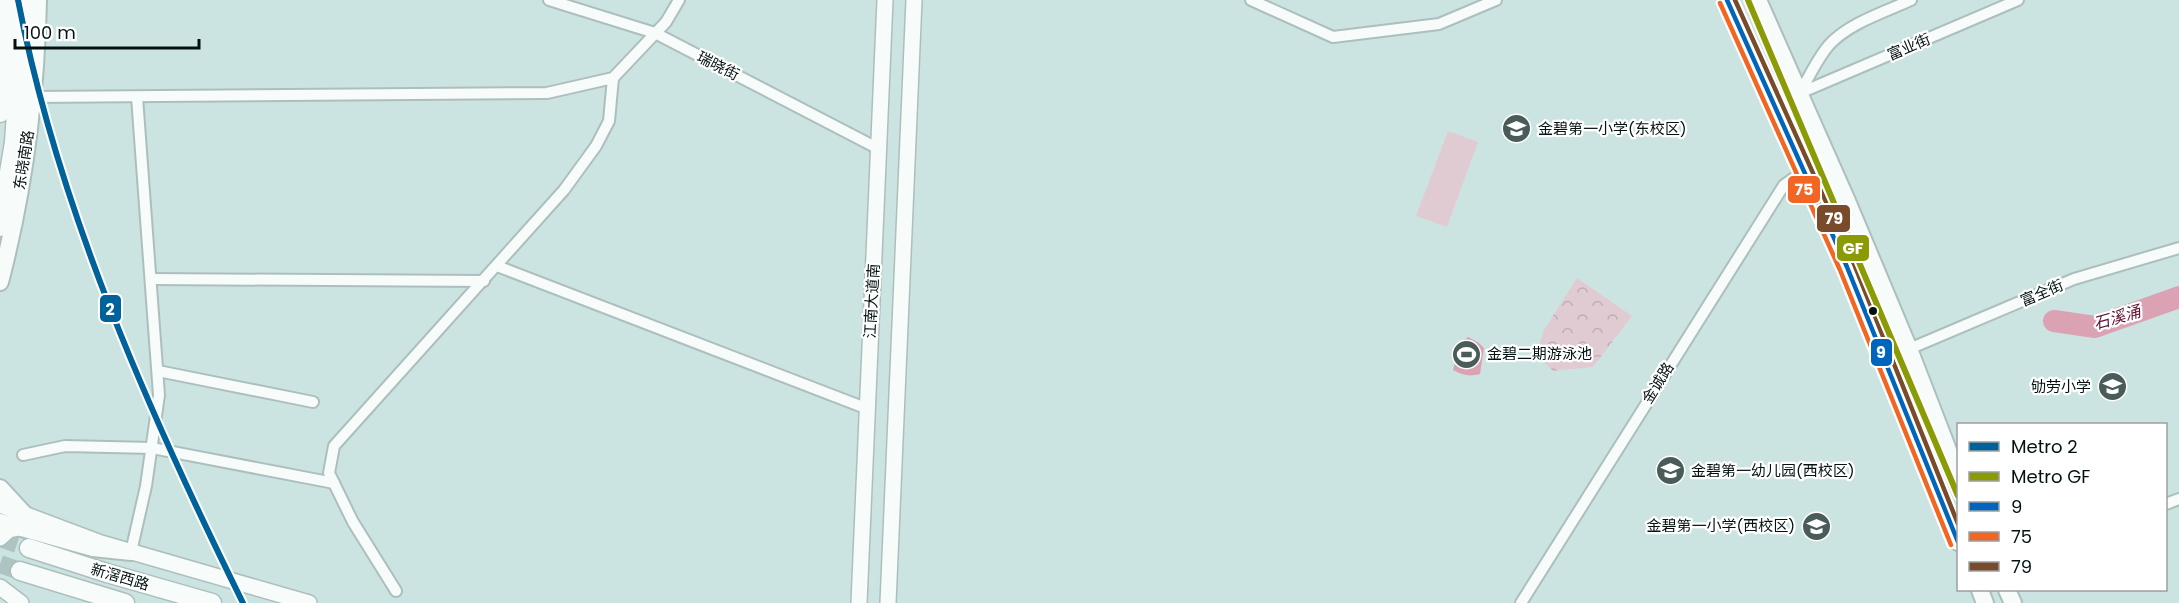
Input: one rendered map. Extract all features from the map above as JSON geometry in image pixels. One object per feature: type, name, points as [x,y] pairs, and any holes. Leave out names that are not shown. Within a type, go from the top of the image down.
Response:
[{"type":"highway","points":[[0,25],[5,0]]},
{"type":"highway","points":[[0,113],[5,0]]},
{"type":"highway","points":[[0,227],[14,142],[24,0]]},
{"type":"highway","name":"新滘西路","points":[[29,548],[212,603]]},
{"type":"highway","name":"新滘西路","points":[[20,571],[124,603]]},
{"type":"main road","name":"东晓南路","points":[[0,282],[17,200],[33,97],[38,0]]},
{"type":"main road","name":"江南大道南","points":[[859,603],[885,0]]},
{"type":"main road","name":"江南大道南","points":[[888,603],[914,0]]},
{"type":"main road","points":[[1727,0],[1872,325],[1957,538]]},
{"type":"main road","points":[[1758,0],[1843,192],[1957,471]]},
{"type":"main road","points":[[1775,105],[1800,93]]},
{"type":"main road","points":[[0,488],[25,521]]},
{"type":"main road","points":[[0,505],[25,521],[93,548],[131,552],[309,603]]},
{"type":"main road","points":[[0,522],[25,521]]},
{"type":"main road","points":[[0,538],[25,521]]},
{"type":"main road","points":[[0,587],[21,603]]},
{"type":"main road","points":[[0,601],[6,603]]},
{"type":"street","name":"瑞晓街","points":[[549,0],[656,33],[879,149]]},
{"type":"street","points":[[33,97],[548,93],[613,78],[666,22],[678,0]]},
{"type":"street","points":[[1251,0],[1333,37],[1439,24],[1496,0]]},
{"type":"street","points":[[1800,93],[1821,56],[1841,35],[1911,0]]},
{"type":"street","name":"富业街","points":[[1800,93],[2018,0]]},
{"type":"street","points":[[396,591],[353,522],[329,473],[334,447],[564,190],[596,146],[609,121],[613,78]]},
{"type":"street","points":[[131,552],[146,486],[159,395],[137,97]]},
{"type":"street","name":"金诚路","points":[[1521,603],[1784,185],[1804,171]]},
{"type":"street","name":"富全街","points":[[1909,349],[2074,279],[2179,248]]},
{"type":"street","points":[[497,266],[868,409]]},
{"type":"street","points":[[151,279],[484,281]]},
{"type":"street","points":[[158,371],[313,402]]},
{"type":"street","points":[[23,455],[65,446],[152,448],[334,483]]},
{"type":"green space","points":[[1448,131],[1478,142],[1447,227],[1416,216]]},
{"type":"green space","points":[[1577,278],[1632,316],[1593,367],[1553,371],[1536,354],[1544,330]]},
{"type":"shaded area","points":[[1468,337],[1484,348],[1480,374],[1466,375],[1453,370],[1460,344]]},
{"type":"waterway","name":"石溪涌","points":[[2054,321],[2095,327],[2179,297]]},
{"type":"tunnel","points":[[0,538],[29,548]]},
{"type":"tunnel","points":[[0,564],[20,571]]},
{"type":"metro line","name":"2","points":[[18,0],[35,78],[57,155],[110,308],[174,458],[243,603]]},
{"type":"metro line","name":"GF","points":[[1748,0],[1957,494]]},
{"type":"transit line","name":"9","points":[[1727,0],[1847,267],[1957,540]]},
{"type":"transit line","name":"79","points":[[1735,0],[1854,264],[1957,522]]},
{"type":"transit line","name":"75","points":[[1720,3],[1840,270],[1951,545]]},
{"type":"place","name":"金碧第一小学(东校区)","points":[[1517,129]]},
{"type":"place","name":"金碧二期游泳池","points":[[1466,354]]},
{"type":"place","name":"劬劳小学","points":[[2112,387]]},
{"type":"place","name":"金碧第一幼儿园(西校区)","points":[[1670,471]]},
{"type":"place","name":"金碧第一小学(西校区)","points":[[1816,526]]}]
